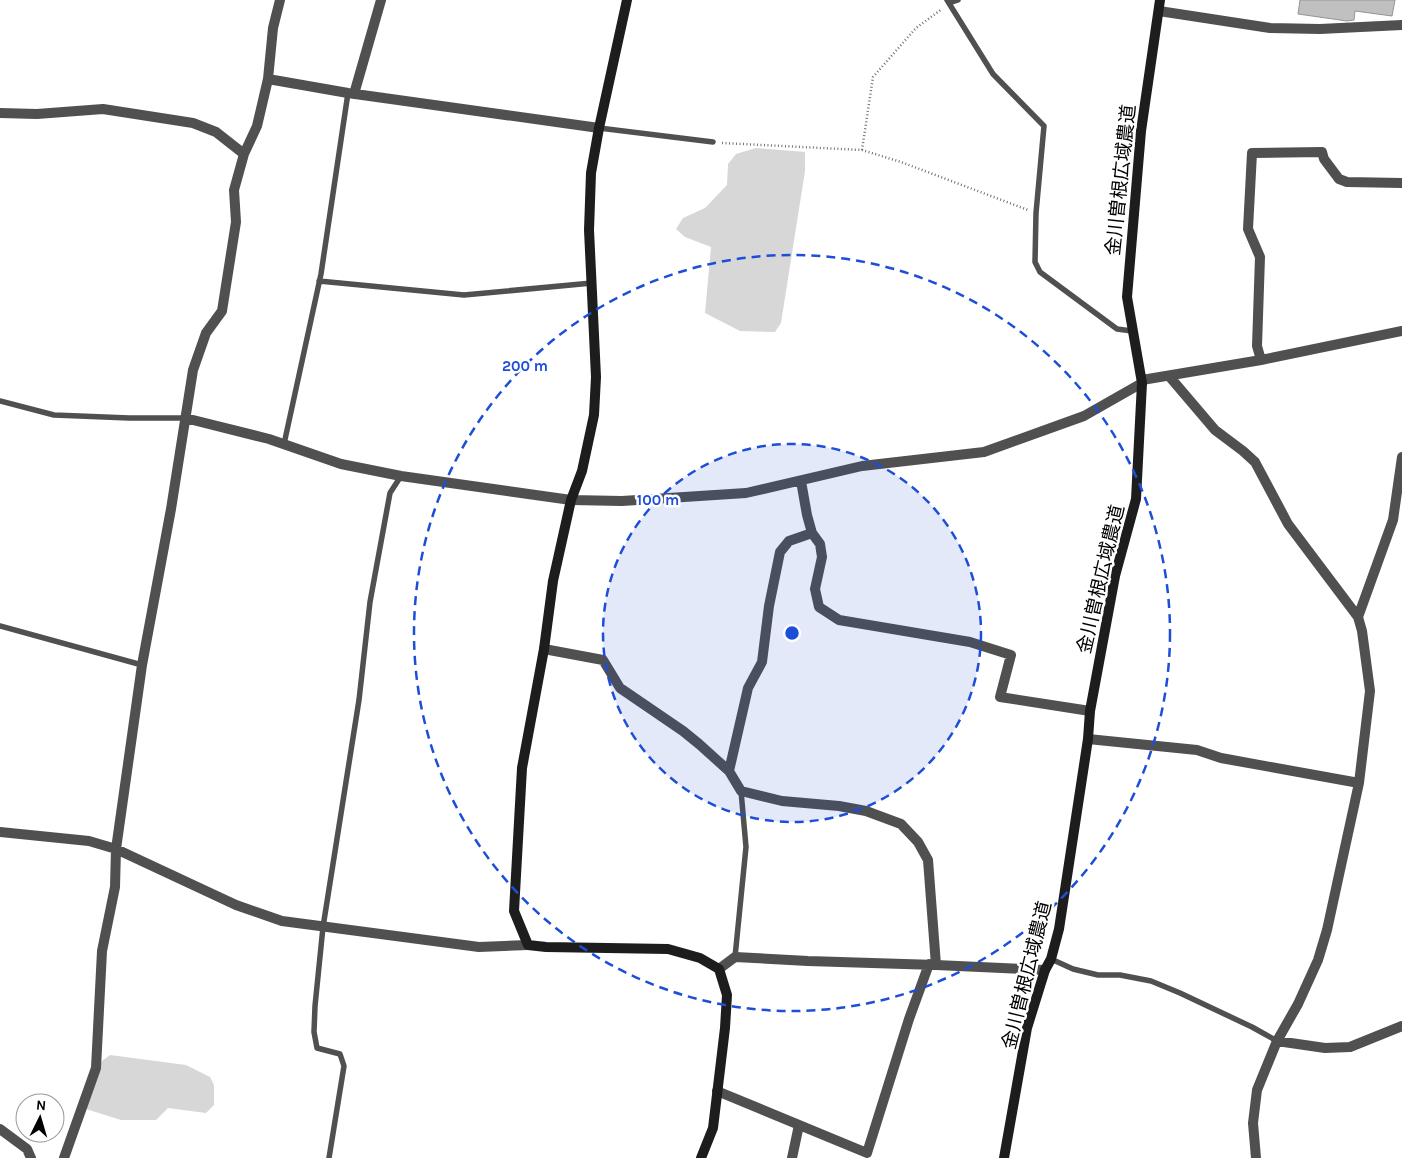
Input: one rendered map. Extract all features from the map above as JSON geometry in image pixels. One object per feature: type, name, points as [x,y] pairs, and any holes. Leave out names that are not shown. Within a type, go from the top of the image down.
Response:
[{"type":"street","points":[[64,1158],[96,1068],[102,951],[115,887],[116,849],[142,665],[193,370],[206,333],[222,311],[236,222],[234,190],[244,154],[257,126],[268,79],[273,28],[280,0]]},
{"type":"street","points":[[351,94],[381,0]]},
{"type":"street","points":[[528,945],[514,911],[522,768],[544,649],[553,581],[572,500],[582,471],[594,416],[596,377],[589,230],[591,173],[598,128],[627,0]]},
{"type":"street","name":"金川曽根広域農道","points":[[1004,1158],[1028,1028],[1059,929],[1088,739],[1090,711],[1114,576],[1136,499],[1142,381],[1127,297],[1141,131],[1160,0]]},
{"type":"street","points":[[1158,11],[1270,28],[1320,29],[1402,25]]},
{"type":"street","points":[[268,79],[351,94],[598,128]]},
{"type":"street","points":[[0,113],[37,114],[103,109],[193,123],[216,132],[244,154]]},
{"type":"street","points":[[1262,360],[1257,346],[1260,256],[1248,229],[1252,153],[1322,152],[1324,160],[1339,179],[1347,182],[1402,183]]},
{"type":"street","points":[[185,418],[269,438],[340,464],[401,476],[572,500],[622,501],[746,493],[862,466],[984,452],[1084,416],[1142,381],[1262,360],[1402,331]]},
{"type":"street","points":[[1169,376],[1215,430],[1255,462],[1288,524],[1358,617],[1362,631],[1370,691],[1359,783],[1327,930],[1320,952],[1298,1004],[1278,1041],[1257,1090],[1253,1124],[1256,1158]]},
{"type":"street","points":[[1358,617],[1392,520],[1402,457]]},
{"type":"street","points":[[801,481],[807,516],[812,533],[820,544],[822,557],[816,589],[819,606],[839,620],[970,642],[1011,656],[1000,697],[1090,711]]},
{"type":"street","points":[[729,771],[748,688],[762,662],[768,606],[780,552],[789,541],[812,533]]},
{"type":"street","points":[[544,649],[603,660],[620,688],[683,731],[729,771],[741,791],[782,801],[839,806],[866,811],[901,824],[918,842],[928,860],[932,964],[909,1019],[866,1156],[799,1125],[717,1091]]},
{"type":"street","points":[[1088,739],[1197,750],[1221,758],[1359,783]]},
{"type":"street","points":[[0,832],[89,841],[116,849],[236,905],[282,921],[479,947],[528,945],[668,949],[700,958],[719,969],[727,995],[713,1128],[701,1158]]},
{"type":"street","points":[[719,969],[735,957],[1045,970]]},
{"type":"street","points":[[1278,1041],[1324,1048],[1350,1046],[1402,1026]]},
{"type":"street","points":[[792,1158],[799,1125]]},
{"type":"street","points":[[0,1129],[27,1149],[31,1158]]},
{"type":"lane","points":[[958,0],[948,2],[993,74],[1044,126],[1036,213],[1036,262],[1040,272],[1117,328],[1132,331]]},
{"type":"lane","points":[[284,444],[320,281],[351,94]]},
{"type":"lane","points":[[598,128],[713,142]]},
{"type":"lane","points":[[320,281],[464,295],[592,282]]},
{"type":"lane","points":[[0,401],[54,415],[185,418]]},
{"type":"lane","points":[[329,1158],[344,1066],[340,1054],[316,1048],[314,1032],[315,1006],[323,927],[359,700],[370,602],[390,493],[401,476]]},
{"type":"lane","points":[[0,626],[142,665]]},
{"type":"lane","points":[[735,957],[746,847],[741,791]]},
{"type":"lane","points":[[1051,959],[1073,969],[1098,975],[1120,974],[1151,981],[1180,992],[1278,1041]]},
{"type":"path","points":[[862,150],[873,77],[916,28],[948,2]]},
{"type":"path","points":[[713,142],[862,150],[901,162],[1036,213]]},
{"type":"shaded area","points":[[756,148],[805,152],[805,171],[781,323],[775,332],[740,331],[705,313],[711,247],[685,237],[676,229],[683,218],[705,208],[727,185],[728,164],[736,154]]},
{"type":"shaded area","points":[[110,1055],[186,1065],[210,1077],[214,1085],[214,1105],[206,1113],[168,1108],[156,1120],[121,1120],[86,1109],[102,1061]]},
{"type":"building","points":[[1300,0],[1395,0],[1392,16],[1355,11],[1354,20],[1347,21],[1298,14]]}]
